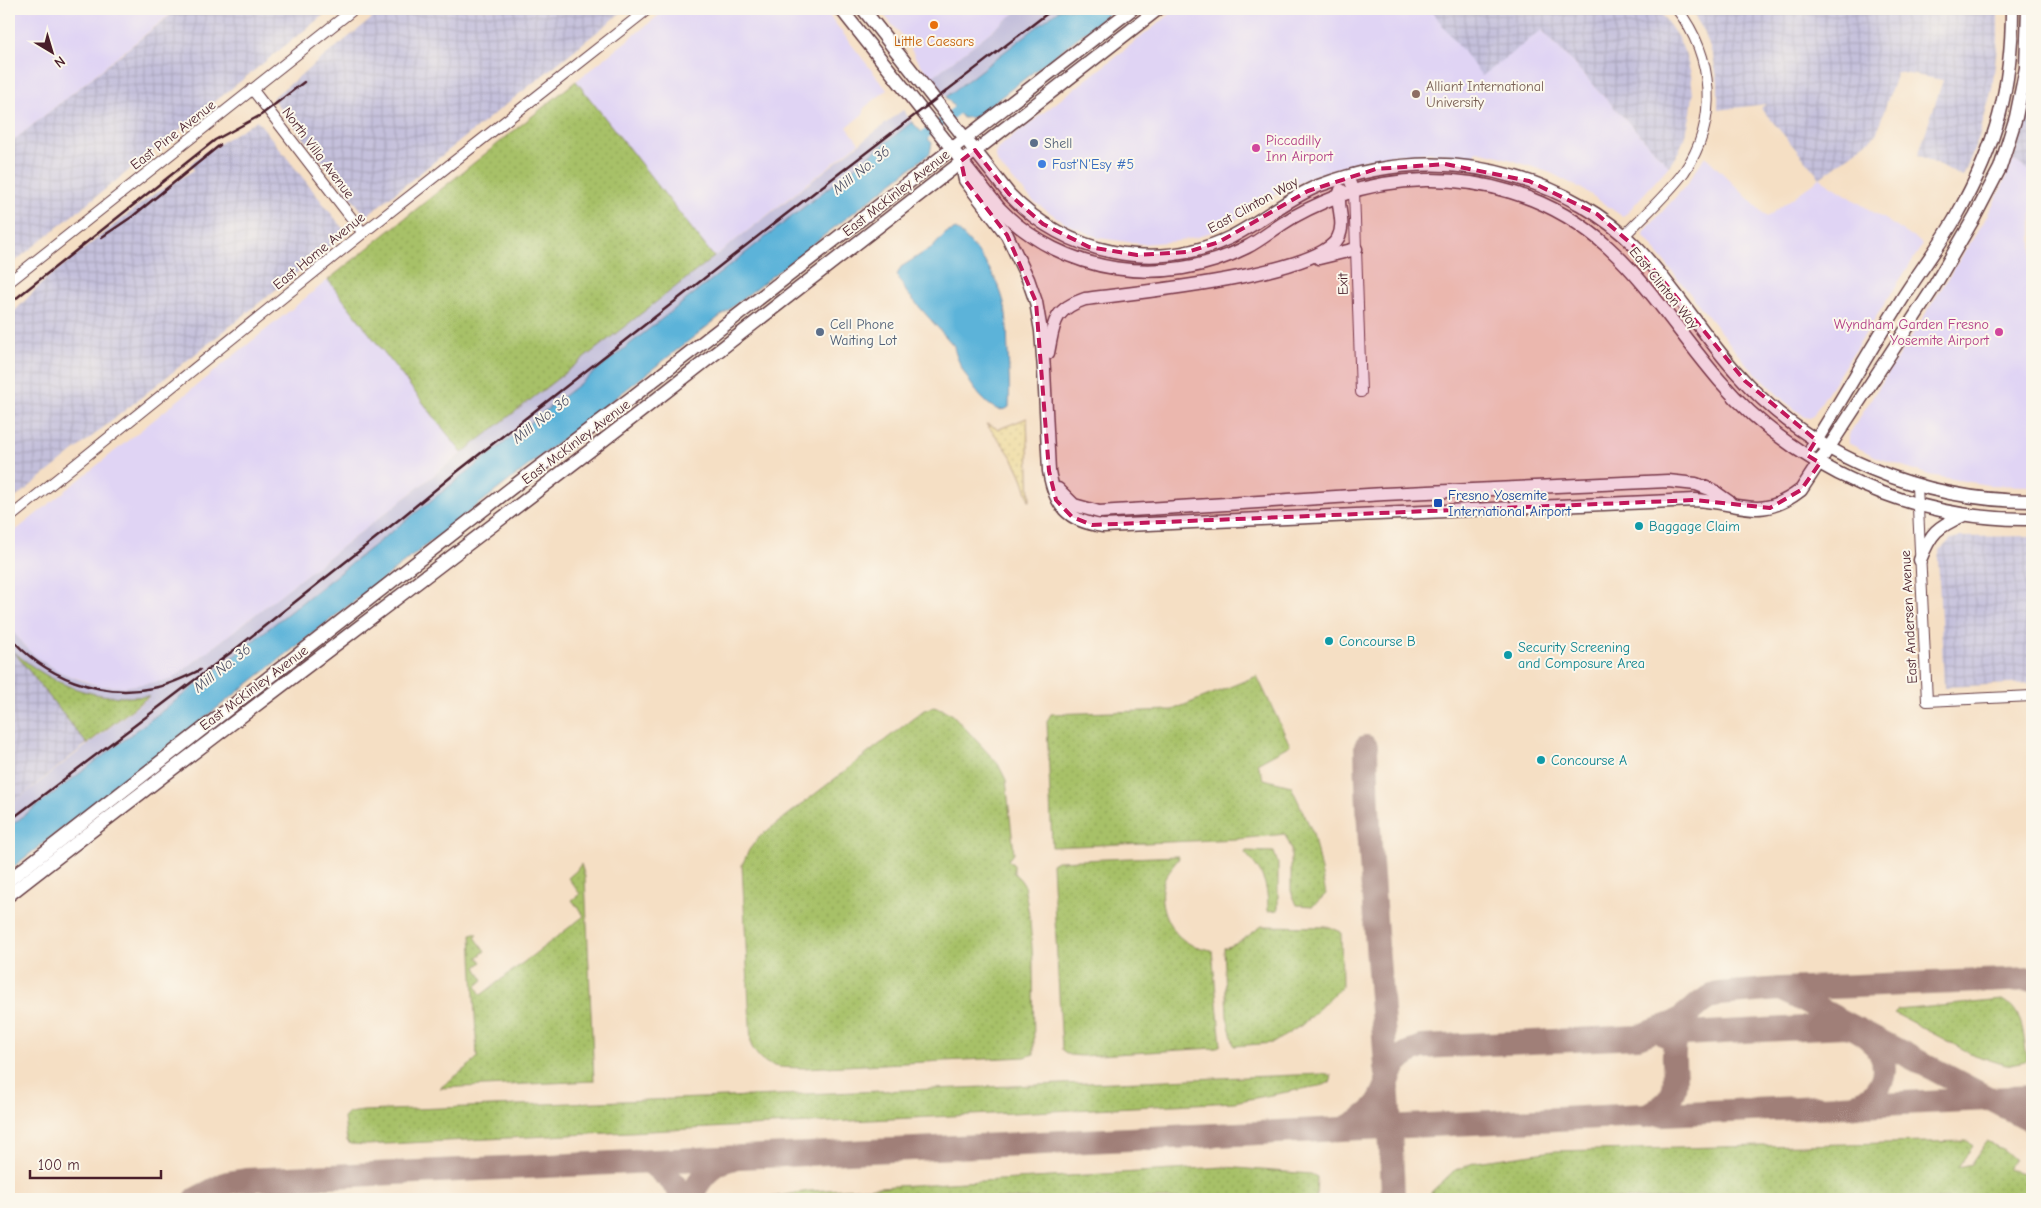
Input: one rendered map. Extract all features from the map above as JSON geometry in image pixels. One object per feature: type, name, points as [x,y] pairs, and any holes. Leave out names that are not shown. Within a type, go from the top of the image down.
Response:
[{"type":"main road","name":"East Clinton Way","points":[[841,9],[999,208],[1025,232],[1072,257],[1089,263],[1123,270],[1156,272],[1175,270],[1212,262],[1248,246],[1301,213],[1338,196],[1354,191],[1400,181],[1435,180],[1482,185],[1522,196],[1572,220],[1614,251],[1633,271],[1729,391],[1769,428],[1820,463],[1861,485],[1918,504],[1964,515],[2032,519]]},
{"type":"main road","name":"East Clinton Way","points":[[864,9],[1016,202],[1043,224],[1089,247],[1137,255],[1188,252],[1219,242],[1250,226],[1299,195],[1348,176],[1376,169],[1413,164],[1445,164],[1498,172],[1529,181],[1562,195],[1596,214],[1624,236],[1647,260],[1744,382],[1782,416],[1816,440],[1867,467],[1917,486],[1972,497],[2032,501]]},
{"type":"main road","name":"East McKinley Avenue","points":[[9,880],[523,479],[631,398],[1132,9]]},
{"type":"main road","name":"East McKinley Avenue","points":[[9,895],[635,416],[1158,9]]},
{"type":"main road","points":[[1807,455],[1900,302],[1954,221],[1984,163],[2002,111],[2012,49],[2012,9]]},
{"type":"main road","points":[[961,161],[965,180],[1007,235],[1028,279],[1036,302],[1041,331],[1044,370],[1049,471],[1054,494],[1064,510],[1072,517],[1092,525],[1103,526],[1695,500],[1712,501],[1752,509],[1770,508],[1787,502],[1801,490],[1820,463],[1932,290],[1968,229],[2000,168],[2016,117],[2026,68],[2028,9]]},
{"type":"main road","points":[[1294,264],[1323,252],[1337,239],[1342,221],[1338,196],[1348,176]]},
{"type":"main road","points":[[1522,196],[1547,199],[1571,210],[1614,238],[1624,236]]},
{"type":"main road","points":[[1044,370],[1053,324],[1061,312],[1075,302],[1085,299],[1220,281],[1356,249]]},
{"type":"main road","points":[[1049,471],[1056,487],[1065,499],[1074,505],[1099,512],[1338,497],[1668,481],[1696,484],[1712,490],[1733,505]]},
{"type":"main road","points":[[450,557],[450,552],[454,545],[493,514],[523,479]]},
{"type":"main road","points":[[1338,497],[1339,516]]},
{"type":"main road","points":[[1920,560],[1933,533],[1944,524],[1964,515]]},
{"type":"main road","points":[[337,645],[376,606],[427,567],[431,561],[429,552]]},
{"type":"main road","points":[[271,676],[279,687]]},
{"type":"street","name":"East Pine Avenue","points":[[9,282],[354,9]]},
{"type":"street","name":"East Home Avenue","points":[[9,518],[363,233],[648,9]]},
{"type":"street","points":[[1624,236],[1683,172],[1691,160],[1705,124],[1709,92],[1707,74],[1695,37],[1678,9]]},
{"type":"street","name":"North Villa Avenue","points":[[252,89],[363,233]]},
{"type":"street","name":"Exit","points":[[1348,176],[1354,191],[1361,392]]},
{"type":"street","points":[[1954,221],[1968,229]]},
{"type":"street","name":"East Andersen Avenue","points":[[1917,486],[1927,702],[2032,696]]},
{"type":"highlighted area","points":[[975,150],[1009,194],[1043,224],[1089,247],[1137,255],[1187,252],[1219,242],[1308,191],[1376,169],[1445,164],[1529,181],[1597,214],[1636,248],[1745,381],[1816,440],[1807,455],[1820,463],[1801,490],[1770,508],[1695,500],[1092,525],[1072,517],[1056,500],[1049,471],[1036,302],[1007,235],[965,180],[961,161]]},
{"type":"shaded area","points":[[9,9],[177,9],[9,144]]},
{"type":"shaded area","points":[[178,9],[331,9],[9,266],[9,144]]},
{"type":"shaded area","points":[[384,9],[626,9],[366,216],[272,98]]},
{"type":"shaded area","points":[[667,9],[824,9],[887,90],[864,108],[864,113],[847,127],[859,143],[714,257],[576,81]]},
{"type":"shaded area","points":[[879,9],[1020,9],[931,78],[915,57],[908,43]]},
{"type":"shaded area","points":[[1020,9],[1060,9],[946,97],[931,78]]},
{"type":"shaded area","points":[[1177,9],[1430,9],[1542,30],[1669,166],[1626,214],[1622,216],[1584,190],[1551,173],[1496,155],[1476,151],[1475,157],[1429,153],[1387,156],[1355,162],[1311,177],[1273,196],[1224,227],[1198,237],[1179,241],[1142,244],[1099,238],[1065,223],[1033,201],[998,164],[995,154],[998,148]]},
{"type":"shaded area","points":[[1430,9],[1658,9],[1679,39],[1691,74],[1693,95],[1691,113],[1686,134],[1679,151],[1669,166],[1542,30],[1482,76]]},
{"type":"shaded area","points":[[1690,9],[1998,9],[1998,39],[1992,89],[1979,137],[1963,177],[1918,155],[1943,80],[1897,72],[1876,135],[1820,178],[1761,108],[1766,104],[1718,110],[1718,82],[1713,57],[1704,31]]},
{"type":"shaded area","points":[[2032,91],[2032,172],[2013,160],[2024,127]]},
{"type":"shaded area","points":[[903,110],[912,122],[207,677],[9,827],[9,806],[149,697],[130,698],[94,695],[57,682],[29,665],[14,652],[9,645],[9,627],[30,652],[42,661],[62,673],[86,682],[100,686],[122,687],[171,680]]},
{"type":"shaded area","points":[[257,120],[345,231],[344,235],[9,503],[9,317],[46,279],[148,198],[194,170],[190,164],[201,155]]},
{"type":"shaded area","points":[[1705,156],[1767,217],[1820,178],[1923,244],[1810,418],[1805,417],[1783,400],[1742,359],[1644,236],[1645,231],[1687,184]]},
{"type":"shaded area","points":[[2013,160],[2032,172],[2032,486],[1988,485],[1929,475],[1879,458],[1848,443],[1848,436],[1983,223],[1999,193]]},
{"type":"shaded area","points":[[328,280],[462,453],[171,680],[122,687],[100,686],[62,673],[30,652],[9,627],[9,536]]},
{"type":"shaded area","points":[[2032,536],[2032,683],[1944,687],[1938,557],[1940,550],[1951,539],[1959,537]]},
{"type":"shaded area","points":[[9,645],[87,744],[9,806]]},
{"type":"green space","points":[[576,81],[714,257],[462,453],[328,280]]},
{"type":"green space","points":[[14,652],[29,664],[60,683],[77,689],[93,694],[111,696],[149,696],[87,744]]},
{"type":"green space","points":[[1257,676],[1290,745],[1257,763],[1264,779],[1291,786],[1313,833],[1326,894],[1313,906],[1297,905],[1291,891],[1291,848],[1285,834],[1238,839],[1052,847],[1047,721],[1051,714],[1172,710]]},
{"type":"green space","points":[[933,707],[953,715],[998,764],[1006,780],[1014,853],[1008,860],[1014,865],[1014,873],[1024,885],[1030,920],[1033,962],[1034,1054],[1025,1057],[804,1068],[773,1066],[761,1059],[751,1045],[742,865],[749,850],[758,838],[924,710]]},
{"type":"green space","points":[[1246,851],[1274,852],[1278,864],[1278,910],[1268,911],[1267,893],[1263,879],[1256,866],[1245,853]]},
{"type":"green space","points":[[1178,856],[1179,858],[1163,884],[1162,901],[1164,910],[1171,926],[1183,939],[1190,944],[1212,950],[1221,1045],[1215,1048],[1082,1056],[1069,1055],[1062,1050],[1052,864],[1057,861]]},
{"type":"green space","points":[[581,864],[585,877],[594,1081],[440,1088],[475,1061],[477,1057],[471,934],[478,934],[475,937],[485,951],[478,957],[482,962],[476,967],[483,980],[476,986],[481,995],[584,916],[572,900],[580,894],[568,878]]},
{"type":"green space","points":[[1262,926],[1330,927],[1341,932],[1342,986],[1302,1025],[1273,1043],[1234,1046],[1227,1017],[1224,948],[1240,941]]},
{"type":"green space","points":[[2003,1000],[2010,1005],[2019,1017],[2027,1057],[2025,1061],[2006,1065],[1974,1055],[1894,1013],[1897,1010]]},
{"type":"green space","points":[[1322,1074],[1332,1076],[1330,1082],[1324,1085],[1234,1102],[367,1145],[350,1144],[347,1141],[344,1118],[349,1113],[363,1111]]},
{"type":"green space","points":[[1968,1141],[1973,1146],[1958,1167],[1971,1164],[1987,1142],[2004,1150],[2014,1159],[2007,1169],[2032,1175],[2032,1199],[1432,1199],[1431,1192],[1455,1170],[1476,1162],[1553,1151]]},
{"type":"green space","points":[[1224,1167],[1311,1174],[1317,1177],[1317,1199],[761,1199],[809,1191]]},
{"type":"green space","points":[[1347,1196],[1349,1199],[1317,1199]]},
{"type":"sand","points":[[1027,418],[1030,501],[1013,459],[986,424],[999,429]]},
{"type":"water","points":[[1060,9],[1115,9],[975,117],[963,118],[946,97]]},
{"type":"water","points":[[912,122],[932,143],[930,153],[9,870],[9,827],[207,677]]},
{"type":"water","points":[[956,229],[973,246],[989,267],[1004,302],[1007,324],[1009,407],[1001,410],[983,399],[974,388],[960,365],[954,346],[907,293],[897,275],[901,267],[934,246],[946,233]]},
{"type":"waterway","name":"Mill No. 36","points":[[917,141],[966,103]]},
{"type":"taxiway","points":[[1366,747],[1371,860],[1388,1086],[1393,1199]]},
{"type":"taxiway","points":[[1646,1116],[1664,1105],[1674,1090],[1674,1049],[1676,1039],[1685,1019],[1699,1004],[1718,994],[1781,989],[2032,979]]},
{"type":"taxiway","points":[[1781,989],[2032,1121]]},
{"type":"taxiway","points":[[1346,1128],[1372,1111],[1401,1058],[1422,1047],[1638,1037],[1675,1023],[1689,1012]]},
{"type":"taxiway","points":[[1665,1035],[1851,1027],[1877,1047],[1884,1067],[1883,1077],[1872,1095],[1851,1106]]},
{"type":"taxiway","points":[[196,1199],[227,1183],[246,1180],[2032,1097]]},
{"type":"taxiway","points":[[691,1199],[701,1179],[718,1164],[731,1159]]},
{"type":"taxiway","points":[[650,1162],[673,1182],[684,1199]]},
{"type":"railway","points":[[9,821],[238,647],[458,471],[785,215],[1053,9]]},
{"type":"railway","points":[[9,304],[215,140],[261,115],[304,82]]},
{"type":"railway","points":[[102,237],[133,216],[220,145]]},
{"type":"railway","points":[[9,636],[39,663],[74,682],[93,687],[133,691],[153,688],[171,683],[200,670]]},
{"type":"place","name":"Little Caesars","points":[[934,25]]},
{"type":"place","name":"Alliant International University","points":[[1416,94]]},
{"type":"place","name":"Shell","points":[[1034,143]]},
{"type":"place","name":"Piccadilly Inn Airport","points":[[1256,148]]},
{"type":"place","name":"Fast'N'Esy #5","points":[[1042,164]]},
{"type":"place","name":"Cell Phone Waiting Lot","points":[[820,332]]},
{"type":"place","name":"Wyndham Garden Fresno Yosemite Airport","points":[[1999,332]]},
{"type":"place","name":"Fresno Yosemite International Airport","points":[[1438,503]]},
{"type":"place","name":"Baggage Claim","points":[[1639,526]]},
{"type":"place","name":"Concourse B","points":[[1329,641]]},
{"type":"place","name":"Security Screening and Composure Area","points":[[1508,655]]},
{"type":"place","name":"Concourse A","points":[[1541,760]]}]
